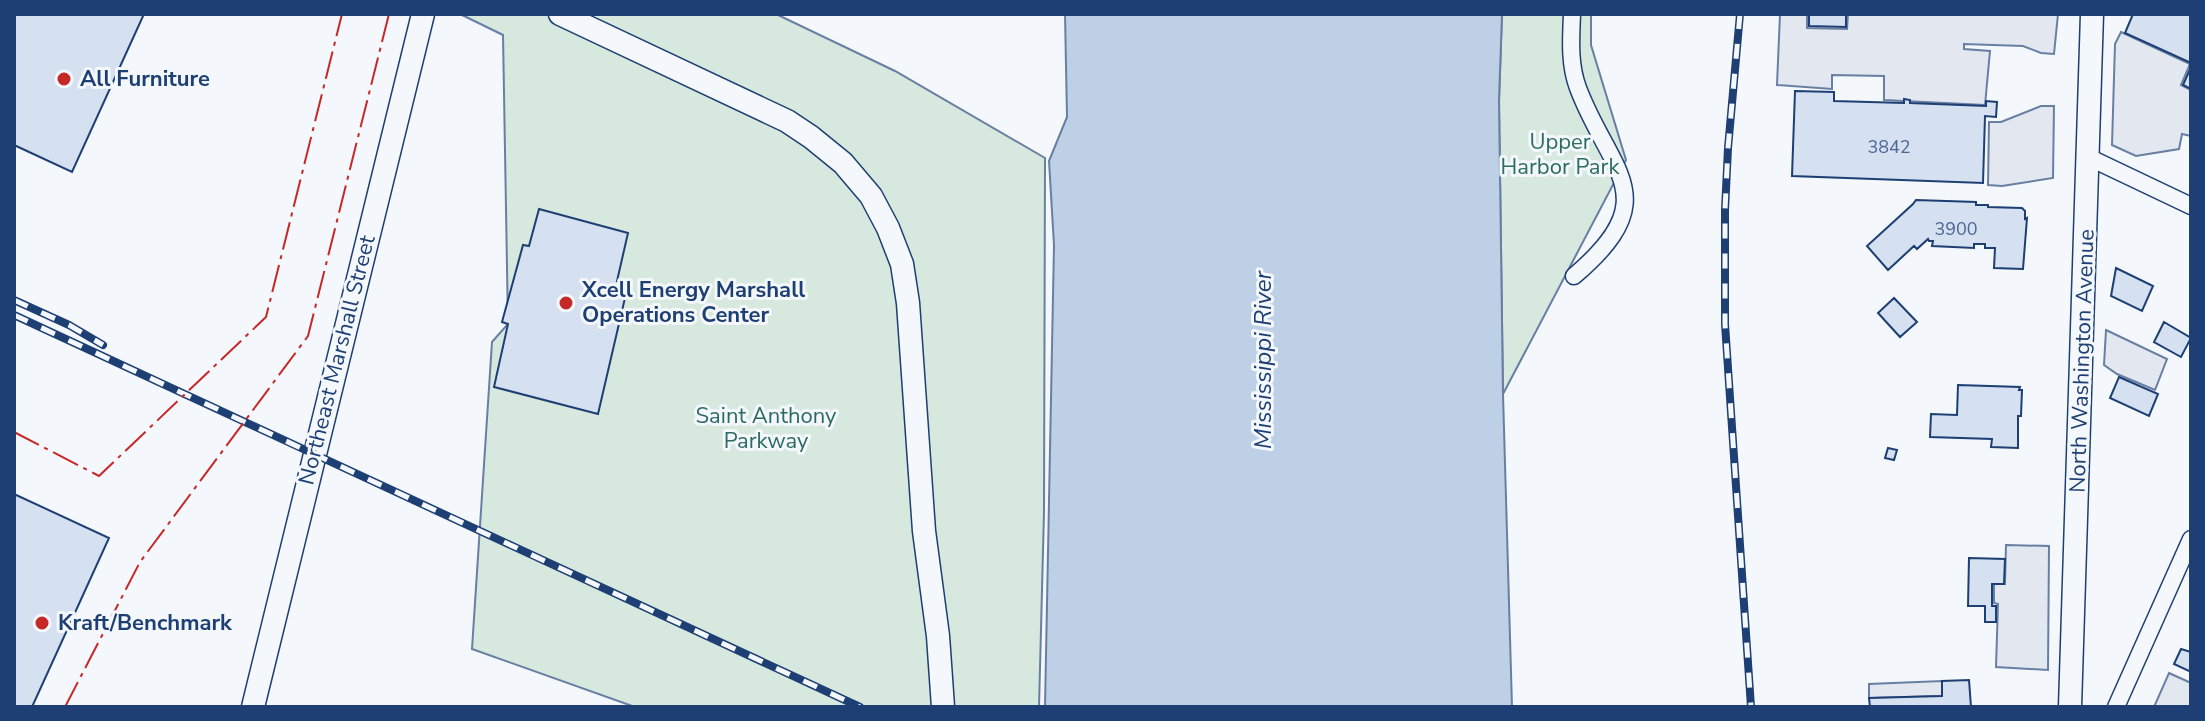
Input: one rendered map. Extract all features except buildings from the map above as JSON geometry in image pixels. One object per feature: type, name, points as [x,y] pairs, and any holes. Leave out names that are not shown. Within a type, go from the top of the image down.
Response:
[{"type":"street","name":"Northeast Marshall Street","points":[[253,707],[423,14]]},
{"type":"street","points":[[560,14],[787,121],[843,163],[877,206],[902,264],[906,290],[924,531],[938,636],[943,707]]},
{"type":"street","points":[[1572,14],[1571,54],[1578,88],[1624,181],[1624,210],[1616,231],[1574,276]]},
{"type":"street","name":"North Washington Avenue","points":[[2070,707],[2092,14]]},
{"type":"street","points":[[2088,157],[2191,206]]},
{"type":"street","points":[[2116,707],[2191,539]]},
{"type":"green space","name":"Saint Anthony Parkway","points":[[460,14],[776,14],[895,71],[1045,158],[1044,512],[1039,707],[635,707],[472,649],[492,342],[508,324],[503,35]]},
{"type":"green space","name":"Upper Harbor Park","points":[[1502,14],[1591,14],[1591,45],[1626,160],[1503,394],[1499,101]]},
{"type":"shaded area","points":[[1780,14],[1807,14],[1807,28],[1847,29],[1848,14],[2058,14],[2054,54],[2023,46],[1964,44],[1964,49],[1990,51],[1985,105],[1884,100],[1884,76],[1832,75],[1832,89],[1777,85]]},
{"type":"shaded area","points":[[2121,32],[2190,64],[2181,85],[2191,90],[2191,136],[2182,134],[2179,149],[2136,156],[2112,145],[2115,44]]},
{"type":"shaded area","points":[[2041,106],[2054,106],[2053,178],[2002,186],[1988,185],[1989,122],[2001,122]]},
{"type":"shaded area","points":[[2106,330],[2167,359],[2155,390],[2104,365]]},
{"type":"shaded area","points":[[2006,545],[2049,546],[2048,670],[1996,667],[1998,604],[1994,603],[1994,584],[2005,584]]},
{"type":"shaded area","points":[[2169,673],[2191,683],[2191,707],[2154,707]]},
{"type":"shaded area","points":[[1942,681],[1942,696],[1869,698],[1869,684]]},
{"type":"water","name":"Mississippi River","points":[[1065,14],[1502,14],[1499,101],[1503,394],[1512,707],[1045,707],[1054,245],[1049,161],[1067,117]]},
{"type":"railway","points":[[1740,14],[1728,148],[1725,324],[1751,707]]},
{"type":"railway","points":[[14,300],[69,325],[103,345]]},
{"type":"railway","points":[[14,315],[860,707]]},
{"type":"power","points":[[14,432],[99,476],[266,317],[342,14]]},
{"type":"power","points":[[65,707],[140,562],[308,336],[389,14]]},
{"type":"place","name":"All Furniture","points":[[64,79]]},
{"type":"place","name":"Xcell Energy Marshall Operations Center","points":[[566,303]]},
{"type":"place","name":"Kraft/Benchmark","points":[[42,623]]}]
